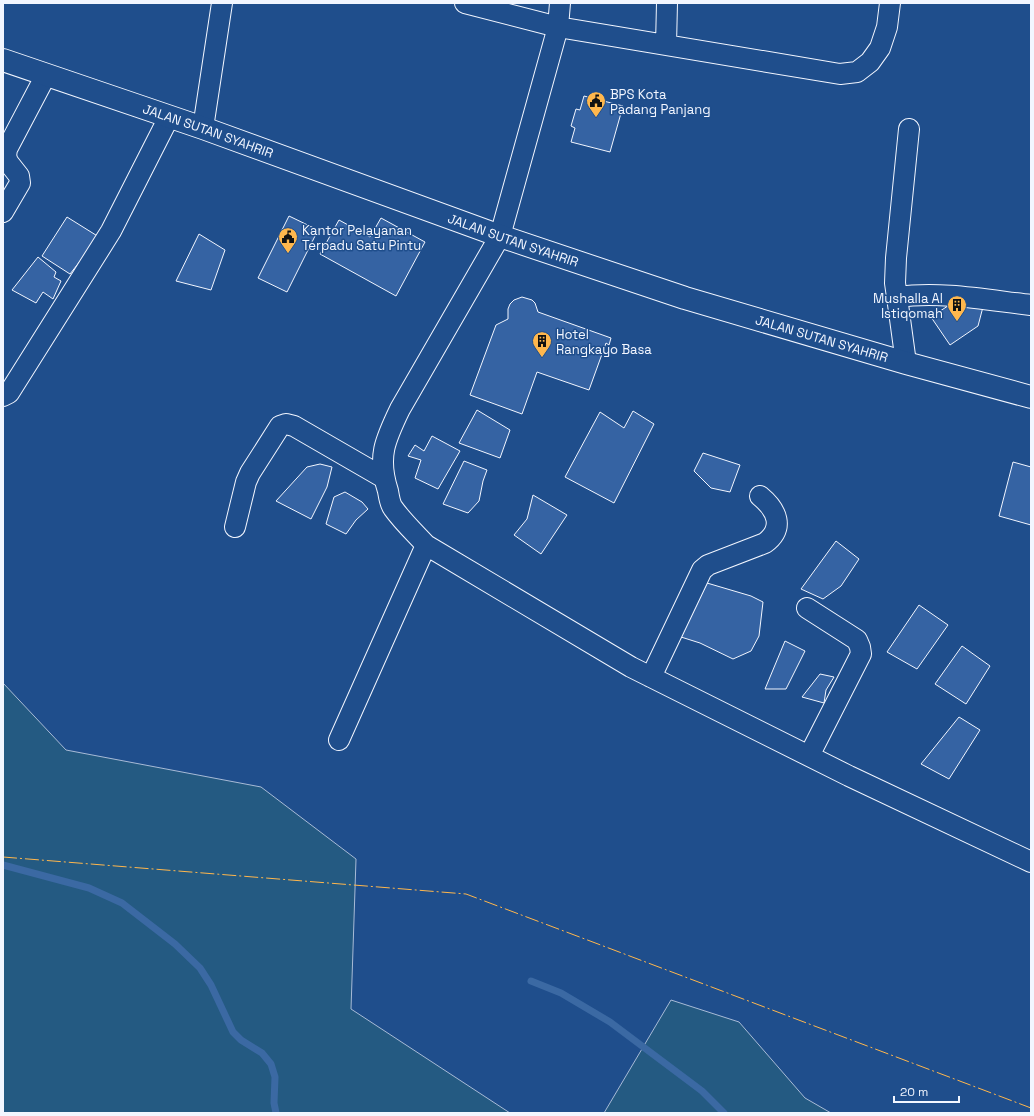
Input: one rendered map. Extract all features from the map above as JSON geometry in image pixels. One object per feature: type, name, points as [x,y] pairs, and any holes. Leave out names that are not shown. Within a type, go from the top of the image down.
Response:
[{"type":"highway","name":"JALAN SUTAN SYAHRIR","points":[[3,60],[203,128],[500,236],[685,298],[906,363],[1031,397]]},
{"type":"street","points":[[203,128],[222,3]]},
{"type":"street","points":[[465,3],[558,27],[840,74],[857,72],[870,62],[880,48],[887,27],[890,3]]},
{"type":"street","points":[[560,3],[558,27],[500,236],[400,410],[388,434],[382,456],[384,478],[392,507],[405,524],[426,544],[631,667],[810,756],[1031,862]]},
{"type":"street","points":[[666,45],[667,3]]},
{"type":"street","points":[[3,212],[20,183],[19,176],[8,162],[6,156],[7,150],[46,75]]},
{"type":"street","points":[[3,396],[9,393],[111,231],[169,117]]},
{"type":"street","points":[[906,363],[895,283],[896,258],[909,129]]},
{"type":"street","points":[[897,297],[911,295],[942,295],[1031,305]]},
{"type":"street","points":[[235,527],[246,482],[250,473],[280,426],[286,424],[294,426],[384,478]]},
{"type":"street","points":[[651,677],[702,570],[708,565],[765,543],[772,538],[777,528],[777,516],[769,503],[760,496]]},
{"type":"street","points":[[339,740],[426,544]]},
{"type":"street","points":[[807,608],[857,640],[861,654],[810,756]]},
{"type":"shaded area","points":[[3,683],[66,750],[261,787],[356,859],[351,1009],[510,1113],[3,1113]]},
{"type":"shaded area","points":[[671,1000],[739,1022],[805,1098],[831,1113],[604,1113]]},
{"type":"building","name":"BPS Kota Padang Panjang","points":[[584,96],[623,106],[610,152],[571,142],[575,128],[571,126],[576,109],[580,110]]},
{"type":"building","name":"Kantor Pelayanan Terpadu Satu Pintu","points":[[289,216],[318,230],[287,292],[258,278]]},
{"type":"building","points":[[67,217],[99,237],[70,274],[42,256]]},
{"type":"building","points":[[381,218],[425,242],[396,296],[320,254],[339,220],[370,237]]},
{"type":"building","points":[[199,234],[225,250],[211,290],[176,281]]},
{"type":"building","points":[[38,257],[56,272],[54,277],[61,281],[53,299],[43,292],[36,303],[12,290]]},
{"type":"building","name":"Hotel Rangkayo Basa","points":[[522,297],[532,300],[535,303],[538,312],[611,338],[609,345],[606,343],[589,390],[537,372],[522,414],[470,395],[496,325],[508,319],[508,309],[510,304],[514,300]]},
{"type":"building","name":"Mushalla Al Istiqomah","points":[[960,298],[984,303],[978,326],[950,345],[931,317]]},
{"type":"building","points":[[477,410],[510,430],[500,458],[459,443]]},
{"type":"building","points":[[633,411],[654,424],[614,503],[565,477],[600,412],[624,428]]},
{"type":"building","points":[[432,436],[460,451],[438,489],[415,478],[421,460],[408,456],[415,445],[424,451]]},
{"type":"building","points":[[703,453],[740,465],[730,492],[711,488],[694,471]]},
{"type":"building","points":[[464,461],[487,470],[479,501],[468,513],[443,504]]},
{"type":"building","points":[[1013,462],[1031,467],[1031,525],[999,516]]},
{"type":"building","points":[[320,464],[332,467],[327,487],[311,519],[276,501],[307,467]]},
{"type":"building","points":[[345,492],[362,502],[368,509],[356,520],[346,534],[326,524],[334,497]]},
{"type":"building","points":[[533,495],[567,515],[541,554],[514,535],[527,519]]},
{"type":"building","points":[[836,541],[859,559],[841,586],[823,599],[801,589]]},
{"type":"building","points":[[707,583],[751,596],[763,602],[759,636],[751,651],[733,659],[700,643],[681,637]]},
{"type":"building","points":[[919,605],[948,625],[917,669],[887,652]]},
{"type":"building","points":[[785,641],[805,651],[786,689],[765,689]]},
{"type":"building","points":[[962,646],[990,666],[966,704],[935,684]]},
{"type":"building","points":[[820,674],[834,677],[826,690],[824,703],[802,697]]},
{"type":"building","points":[[959,717],[980,730],[949,779],[921,764]]},
{"type":"waterway","points":[[3,865],[89,888],[122,903],[175,944],[200,968],[211,985],[233,1032],[241,1040],[262,1053],[271,1064],[275,1077],[274,1103],[276,1113]]},
{"type":"waterway","points":[[531,981],[561,993],[610,1022],[702,1091],[724,1113]]},
{"type":"power","points":[[3,857],[466,894],[1031,1108]]},
{"type":"place","name":"BPS Kota Padang Panjang","points":[[596,118]]},
{"type":"place","name":"Kantor Pelayanan Terpadu Satu Pintu","points":[[288,254]]},
{"type":"place","name":"Mushalla Al Istiqomah","points":[[957,322]]},
{"type":"place","name":"Hotel Rangkayo Basa","points":[[542,358]]}]
